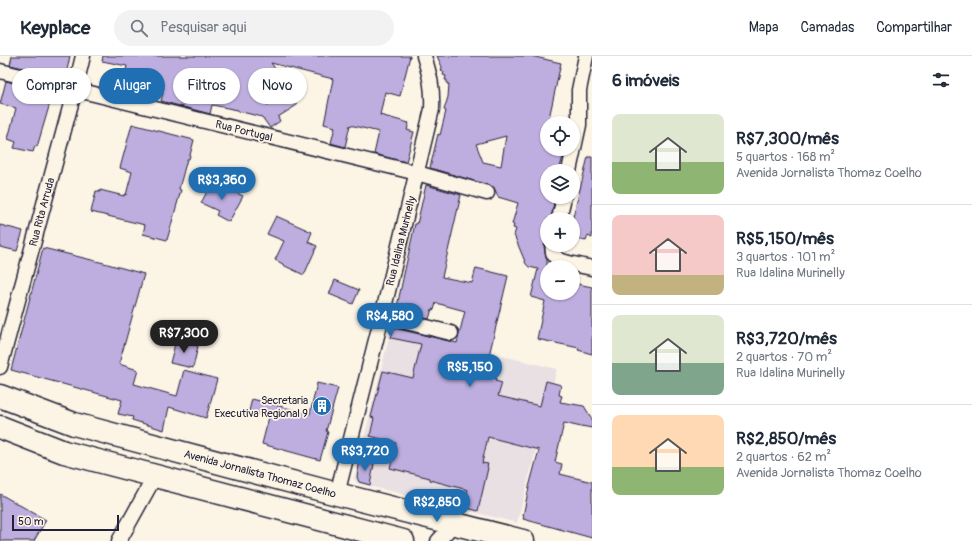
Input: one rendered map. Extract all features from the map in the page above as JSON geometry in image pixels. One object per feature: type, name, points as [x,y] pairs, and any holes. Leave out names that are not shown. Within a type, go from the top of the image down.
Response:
[{"type":"main road","name":"Avenida Jornalista Thomaz Coelho","points":[[0,396],[74,424],[337,494],[523,541]]},
{"type":"main road","points":[[64,452],[74,424]]},
{"type":"main road","points":[[0,427],[64,452],[403,541]]},
{"type":"main road","points":[[188,484],[196,457]]},
{"type":"street","name":"Rua Rita Arruda","points":[[79,68],[82,56]]},
{"type":"street","name":"Rua Idalina Murinelly","points":[[337,494],[432,109],[433,94],[430,76],[424,56]]},
{"type":"street","points":[[571,164],[579,126],[579,90],[586,56]]},
{"type":"street","name":"Rua Portugal","points":[[0,71],[12,74]]},
{"type":"street","name":"Rua Portugal","points":[[91,93],[417,173],[487,193]]},
{"type":"street","name":"Rua Rita Arruda","points":[[0,367],[71,104]]},
{"type":"street","points":[[554,252],[554,255],[559,260],[592,268]]},
{"type":"street","points":[[382,316],[451,333]]},
{"type":"street","points":[[119,541],[155,476]]},
{"type":"street","points":[[438,541],[454,524]]},
{"type":"shaded area","points":[[391,329],[557,369],[517,523],[357,483],[354,479]]},
{"type":"building","points":[[12,56],[70,56],[67,68],[23,68],[10,65]]},
{"type":"building","points":[[103,56],[410,56],[400,96],[385,92],[380,115],[409,123],[407,130],[414,132],[406,162],[374,154],[379,132],[350,125],[345,147],[331,143],[335,127],[324,124],[333,79],[307,72],[307,68],[290,68],[271,63],[275,68],[248,68],[248,104],[297,105],[278,117],[280,121],[270,128],[262,117],[238,110],[212,105],[210,114],[165,102],[165,68],[126,68],[127,66],[102,61]]},
{"type":"building","points":[[437,56],[531,56],[561,63],[550,116],[540,116],[540,156],[563,156],[561,164],[540,164],[540,204],[554,204],[552,212],[540,212],[540,252],[545,252],[547,260],[540,260],[540,300],[531,297],[538,269],[529,267],[526,264],[514,235],[516,229],[513,228],[514,225],[512,224],[518,203],[498,197],[494,187],[430,168],[438,134],[440,135],[446,111],[444,110],[448,97],[449,84],[447,84],[447,80],[445,80],[446,76],[443,75],[444,72],[441,71],[442,67]],"holes":[[[506,136],[501,166],[483,162],[476,144]]]},
{"type":"building","points":[[6,81],[12,83],[12,104],[50,104],[37,147],[35,146],[33,152],[14,148],[16,142],[8,139],[16,108],[0,104]]},
{"type":"building","points":[[132,124],[194,140],[189,159],[187,159],[179,189],[181,190],[167,240],[143,234],[145,225],[91,212],[96,191],[100,192],[100,190],[124,196],[124,194],[126,195],[132,172],[120,168]]},
{"type":"building","points":[[588,157],[592,157],[592,238],[588,236],[586,241],[580,240],[580,212],[574,212],[576,204],[580,204],[580,189]]},
{"type":"building","points":[[211,184],[222,190],[223,186],[243,196],[229,222],[216,215],[218,211],[201,203]]},
{"type":"building","points":[[426,185],[461,195],[442,277],[472,283],[476,268],[508,276],[487,364],[494,366],[491,377],[496,378],[495,381],[502,383],[498,396],[540,406],[546,381],[561,385],[559,395],[562,396],[560,402],[584,406],[592,419],[592,428],[564,423],[555,462],[562,464],[560,474],[592,482],[592,538],[523,519],[529,487],[539,450],[488,437],[482,463],[488,464],[488,468],[478,511],[464,507],[468,490],[430,480],[430,478],[390,468],[396,443],[370,436],[374,418],[371,417],[383,371],[413,378],[421,344],[391,338],[394,328],[457,343],[465,311],[436,303],[434,310],[432,309],[429,319],[396,311],[415,224],[417,224]]},
{"type":"building","points":[[276,216],[312,232],[308,242],[317,246],[304,275],[275,260],[284,241],[267,234]]},
{"type":"building","points":[[0,225],[23,231],[17,251],[0,247]]},
{"type":"building","points":[[43,248],[144,274],[119,364],[138,370],[134,384],[177,396],[184,370],[217,379],[206,418],[169,407],[164,430],[132,420],[133,417],[118,414],[122,400],[11,370]]},
{"type":"building","points":[[335,280],[359,290],[353,304],[329,294]]},
{"type":"building","points":[[580,284],[592,287],[592,354],[578,350],[579,348],[537,339],[545,301],[542,300],[580,300]]},
{"type":"building","points":[[176,340],[198,346],[193,368],[170,363]]},
{"type":"building","name":"Secretaria Executiva Regional 9","points":[[317,383],[338,388],[326,431],[328,432],[320,460],[262,444],[269,417],[249,411],[252,399],[310,414]]},
{"type":"building","points":[[360,460],[374,464],[370,485],[359,482],[357,477]]},
{"type":"building","points":[[0,494],[46,520],[34,541],[0,541]]},
{"type":"place","name":"Secretaria Executiva Regional 9","points":[[322,406]]}]
